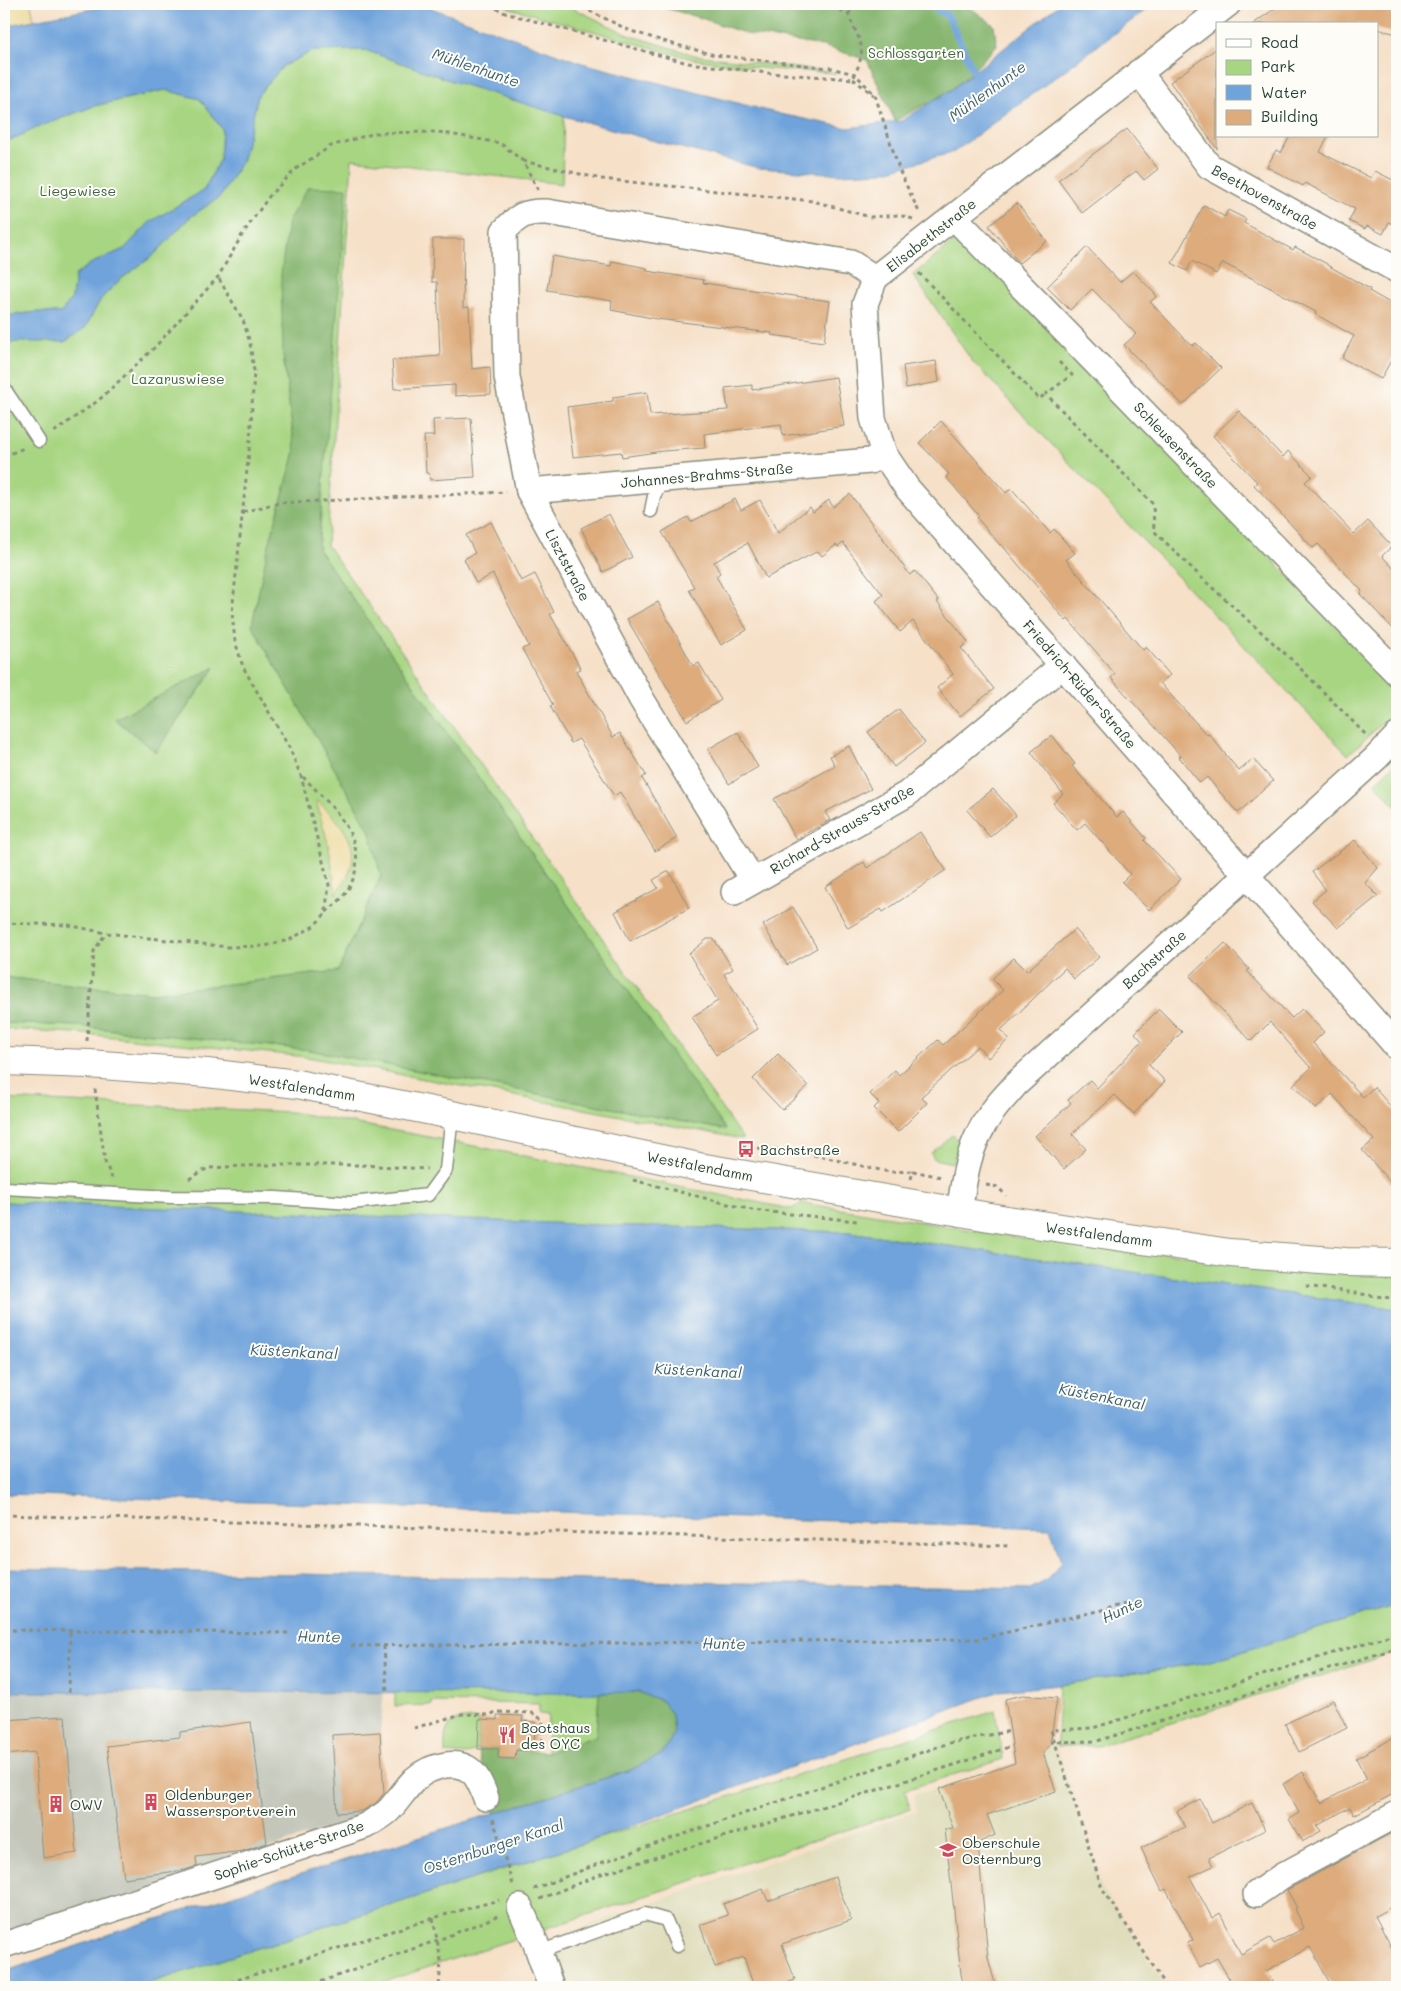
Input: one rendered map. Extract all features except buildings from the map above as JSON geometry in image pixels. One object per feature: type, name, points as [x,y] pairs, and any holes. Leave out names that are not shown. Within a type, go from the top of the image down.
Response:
[{"type":"street","name":"Elisabethstraße","points":[[518,217],[534,211],[547,212],[851,263],[874,278],[904,257],[1228,4]]},
{"type":"street","name":"Beethovenstraße","points":[[1139,72],[1208,166],[1397,270]]},
{"type":"street","name":"Lisztstraße","points":[[518,217],[504,231],[508,377],[528,491],[743,886]]},
{"type":"street","name":"Schleusenstraße","points":[[954,217],[1397,673]]},
{"type":"street","name":"Friedrich-Rüder-Straße","points":[[874,278],[864,304],[873,418],[884,454],[908,488],[1397,1047]]},
{"type":"street","name":"Johannes-Brahms-Straße","points":[[528,491],[870,462],[884,454]]},
{"type":"street","name":"Richard-Strauss-Straße","points":[[743,886],[907,794],[1063,665]]},
{"type":"street","name":"Bachstraße","points":[[959,1213],[969,1157],[977,1135],[990,1114],[1016,1084],[1393,740]]},
{"type":"street","name":"Westfalendamm","points":[[4,1061],[87,1077],[207,1073],[297,1084],[452,1114],[708,1168],[959,1213],[1230,1253],[1346,1262],[1397,1263]]},
{"type":"street","name":"Sophie-Schütte-Straße","points":[[4,1945],[365,1826],[389,1810],[423,1773],[436,1768],[449,1765],[466,1767],[478,1779],[486,1798]]},
{"type":"street","points":[[1256,1894],[1282,1876],[1397,1814]]},
{"type":"street","points":[[515,1900],[539,1952],[551,1987]]},
{"type":"lane","points":[[4,388],[39,440]]},
{"type":"lane","points":[[651,511],[654,496],[663,479]]},
{"type":"lane","points":[[4,1188],[171,1197],[276,1198],[351,1203],[428,1195],[446,1170],[452,1114]]},
{"type":"lane","points":[[539,1952],[645,1914],[666,1920],[677,1946]]},
{"type":"path","points":[[489,4],[514,15],[688,63],[768,73],[853,79],[875,95]]},
{"type":"path","points":[[523,161],[602,179],[814,201],[870,217],[900,215],[912,220],[920,215],[900,172],[875,95],[855,74],[830,68],[715,55],[631,30],[575,4]]},
{"type":"path","points":[[826,4],[848,14],[863,50],[862,59],[853,79]]},
{"type":"path","points":[[848,14],[859,4]]},
{"type":"path","points":[[4,456],[22,449],[62,427],[99,400],[155,347],[218,277],[242,235],[270,195],[297,168],[331,146],[375,133],[438,132],[500,143],[523,161],[544,201],[547,212]]},
{"type":"path","points":[[904,257],[1039,399],[1072,376],[1059,362]]},
{"type":"path","points":[[218,277],[243,320],[250,344],[254,370],[250,441],[232,613],[235,641],[243,667],[290,749],[301,776],[328,885],[325,914]]},
{"type":"path","points":[[1046,394],[1153,504],[1154,531],[1206,582],[1292,660],[1367,735],[1393,740]]},
{"type":"path","points":[[243,512],[278,503],[528,491]]},
{"type":"path","points":[[4,923],[68,925],[106,932],[228,947],[265,946],[289,940],[314,926],[346,894],[355,878],[357,859],[354,840],[345,824],[329,803],[301,776]]},
{"type":"path","points":[[106,932],[94,951],[87,1045],[87,1077],[95,1090],[105,1162],[119,1194]]},
{"type":"path","points":[[87,1077],[95,1090]]},
{"type":"path","points":[[95,1090],[105,1091]]},
{"type":"path","points":[[171,1197],[194,1175],[208,1168],[307,1164],[446,1170]]},
{"type":"path","points":[[4,1515],[1011,1546]]},
{"type":"path","points":[[351,1646],[979,1639],[1127,1604]]},
{"type":"path","points":[[4,1630],[289,1633]]},
{"type":"path","points":[[69,1692],[70,1631]]},
{"type":"path","points":[[1167,1987],[1102,1888],[1053,1742],[1051,1730],[1093,1728],[1397,1633]]},
{"type":"path","points":[[384,1646],[387,1692]]},
{"type":"path","points":[[1053,1742],[1096,1741],[1397,1648]]},
{"type":"path","points":[[414,1728],[462,1714],[491,1715],[495,1712],[532,1713],[542,1720],[541,1747]]},
{"type":"path","points":[[306,1987],[438,1940],[515,1900],[606,1861],[949,1743],[1010,1731]]},
{"type":"path","points":[[216,1987],[434,1918],[515,1900],[601,1874],[874,1791],[1012,1746]]},
{"type":"path","points":[[486,1798],[512,1882]]},
{"type":"path","points":[[434,1918],[440,1961],[439,1987]]},
{"type":"shaded area","points":[[384,1692],[380,1732],[385,1809],[9,1937],[4,1891],[4,1693]]},
{"type":"shaded area","name":"Oberschule Osternburg","points":[[1023,1695],[1057,1698],[1050,1742],[1055,1742],[1102,1888],[1167,1987],[563,1987],[548,1939],[917,1811],[913,1794],[939,1789],[1015,1763],[1005,1699]]},
{"type":"green space","points":[[501,4],[564,4],[629,35],[694,55],[837,73],[769,69],[692,59]]},
{"type":"green space","name":"Schlossgarten","points":[[651,4],[965,4],[994,25],[997,45],[972,72],[951,90],[895,121],[867,60],[823,46],[747,34]]},
{"type":"green space","name":"Lazaruswiese","points":[[365,50],[452,81],[564,116],[562,184],[352,159],[327,545],[743,1139],[307,1057],[74,1033],[4,1029],[4,1023],[76,1026],[310,1050],[726,1130],[318,549],[346,188],[283,354],[295,452],[267,552],[252,625],[369,829],[381,876],[338,971],[153,993],[4,976],[4,344],[85,328],[101,299],[121,279],[154,255],[189,218],[221,196],[243,159],[258,95],[283,66],[313,51]],"holes":[[[215,668],[156,752],[115,719]],[[329,847],[346,878],[336,893]]]},
{"type":"green space","name":"Liegewiese","points":[[165,90],[200,99],[222,129],[220,159],[204,190],[150,222],[124,249],[90,264],[75,275],[72,298],[61,313],[37,312],[4,316],[4,143],[41,126],[94,106]]},
{"type":"green space","points":[[308,187],[347,188],[318,549],[726,1130],[310,1050],[76,1026],[4,1023],[4,976],[153,993],[338,971],[381,876],[369,829],[252,625],[267,552],[295,452],[283,354],[281,275],[288,221]]},
{"type":"green space","points":[[961,236],[1397,689],[1397,709],[1348,755],[972,361],[913,275]]},
{"type":"green space","points":[[215,667],[156,752],[115,719]]},
{"type":"green space","points":[[1397,761],[1397,808],[1375,783]]},
{"type":"green space","points":[[4,1099],[291,1112],[424,1136],[791,1209],[803,1203],[1021,1238],[1367,1274],[1397,1274],[1397,1309],[849,1232],[601,1225],[4,1202]]},
{"type":"green space","points":[[952,1135],[960,1142],[953,1163],[934,1159],[931,1153]]},
{"type":"green space","points":[[1397,1605],[1397,1652],[1098,1746],[1057,1746],[1059,1685],[1207,1662]]},
{"type":"green space","points":[[395,1692],[599,1693],[596,1736],[547,1752],[548,1715],[539,1714],[539,1704],[432,1702],[432,1705],[395,1706]]},
{"type":"green space","points":[[638,1692],[662,1701],[672,1714],[674,1734],[662,1754],[631,1770],[494,1813],[478,1749],[498,1749],[498,1758],[515,1759],[516,1750],[547,1752],[596,1736],[599,1693]]},
{"type":"green space","points":[[995,1711],[1003,1759],[905,1790],[910,1809],[368,1987],[137,1987]]},
{"type":"green space","points":[[461,1719],[479,1719],[478,1749],[466,1755],[445,1753],[446,1732],[451,1724]]},
{"type":"sand","points":[[4,4],[31,4],[34,20],[4,26]]},
{"type":"sand","points":[[316,800],[342,827],[347,835],[352,852],[350,871],[336,894],[329,847]]},
{"type":"water","name":"Mühlenhunte","points":[[117,4],[420,4],[582,63],[780,114],[848,128],[901,121],[951,90],[1060,4],[1154,4],[954,152],[882,172],[840,174],[759,168],[564,116],[452,81],[365,50],[313,51],[283,66],[258,95],[243,159],[221,196],[189,218],[154,255],[121,279],[101,299],[85,328],[65,342],[18,342],[4,344],[4,316],[37,312],[61,313],[72,298],[75,276],[90,264],[124,249],[150,222],[204,190],[220,159],[222,129],[200,99],[165,90],[94,106],[41,126],[4,143],[4,26]]},
{"type":"water","points":[[4,1202],[601,1225],[849,1232],[1397,1309],[1397,1605],[1207,1662],[1059,1685],[999,1691],[590,1841],[137,1987],[4,1987],[4,1972],[119,1931],[631,1770],[662,1754],[674,1734],[672,1714],[662,1701],[638,1692],[4,1692],[4,1568],[1030,1589],[1049,1579],[1061,1562],[1050,1528],[4,1494]]},
{"type":"waterway","name":"Mühlenhunte","points":[[928,4],[948,16],[977,79]]},
{"type":"place","name":"Bachstraße","points":[[746,1149]]},
{"type":"place","name":"Bootshaus des OYC","points":[[507,1735]]},
{"type":"place","name":"Oldenburger Wassersportverein","points":[[151,1802]]},
{"type":"place","name":"OWV","points":[[56,1804]]},
{"type":"place","name":"Oberschule Osternburg","points":[[948,1850]]},
{"type":"water label","name":"Küstenkanal","points":[[294,1351]]},
{"type":"water label","name":"Küstenkanal","points":[[698,1370]]},
{"type":"water label","name":"Küstenkanal","points":[[1102,1396]]},
{"type":"water label","name":"Hunte","points":[[1122,1609]]},
{"type":"water label","name":"Hunte","points":[[319,1636]]},
{"type":"water label","name":"Hunte","points":[[724,1643]]},
{"type":"water label","name":"Osternburger Kanal","points":[[493,1846]]}]
